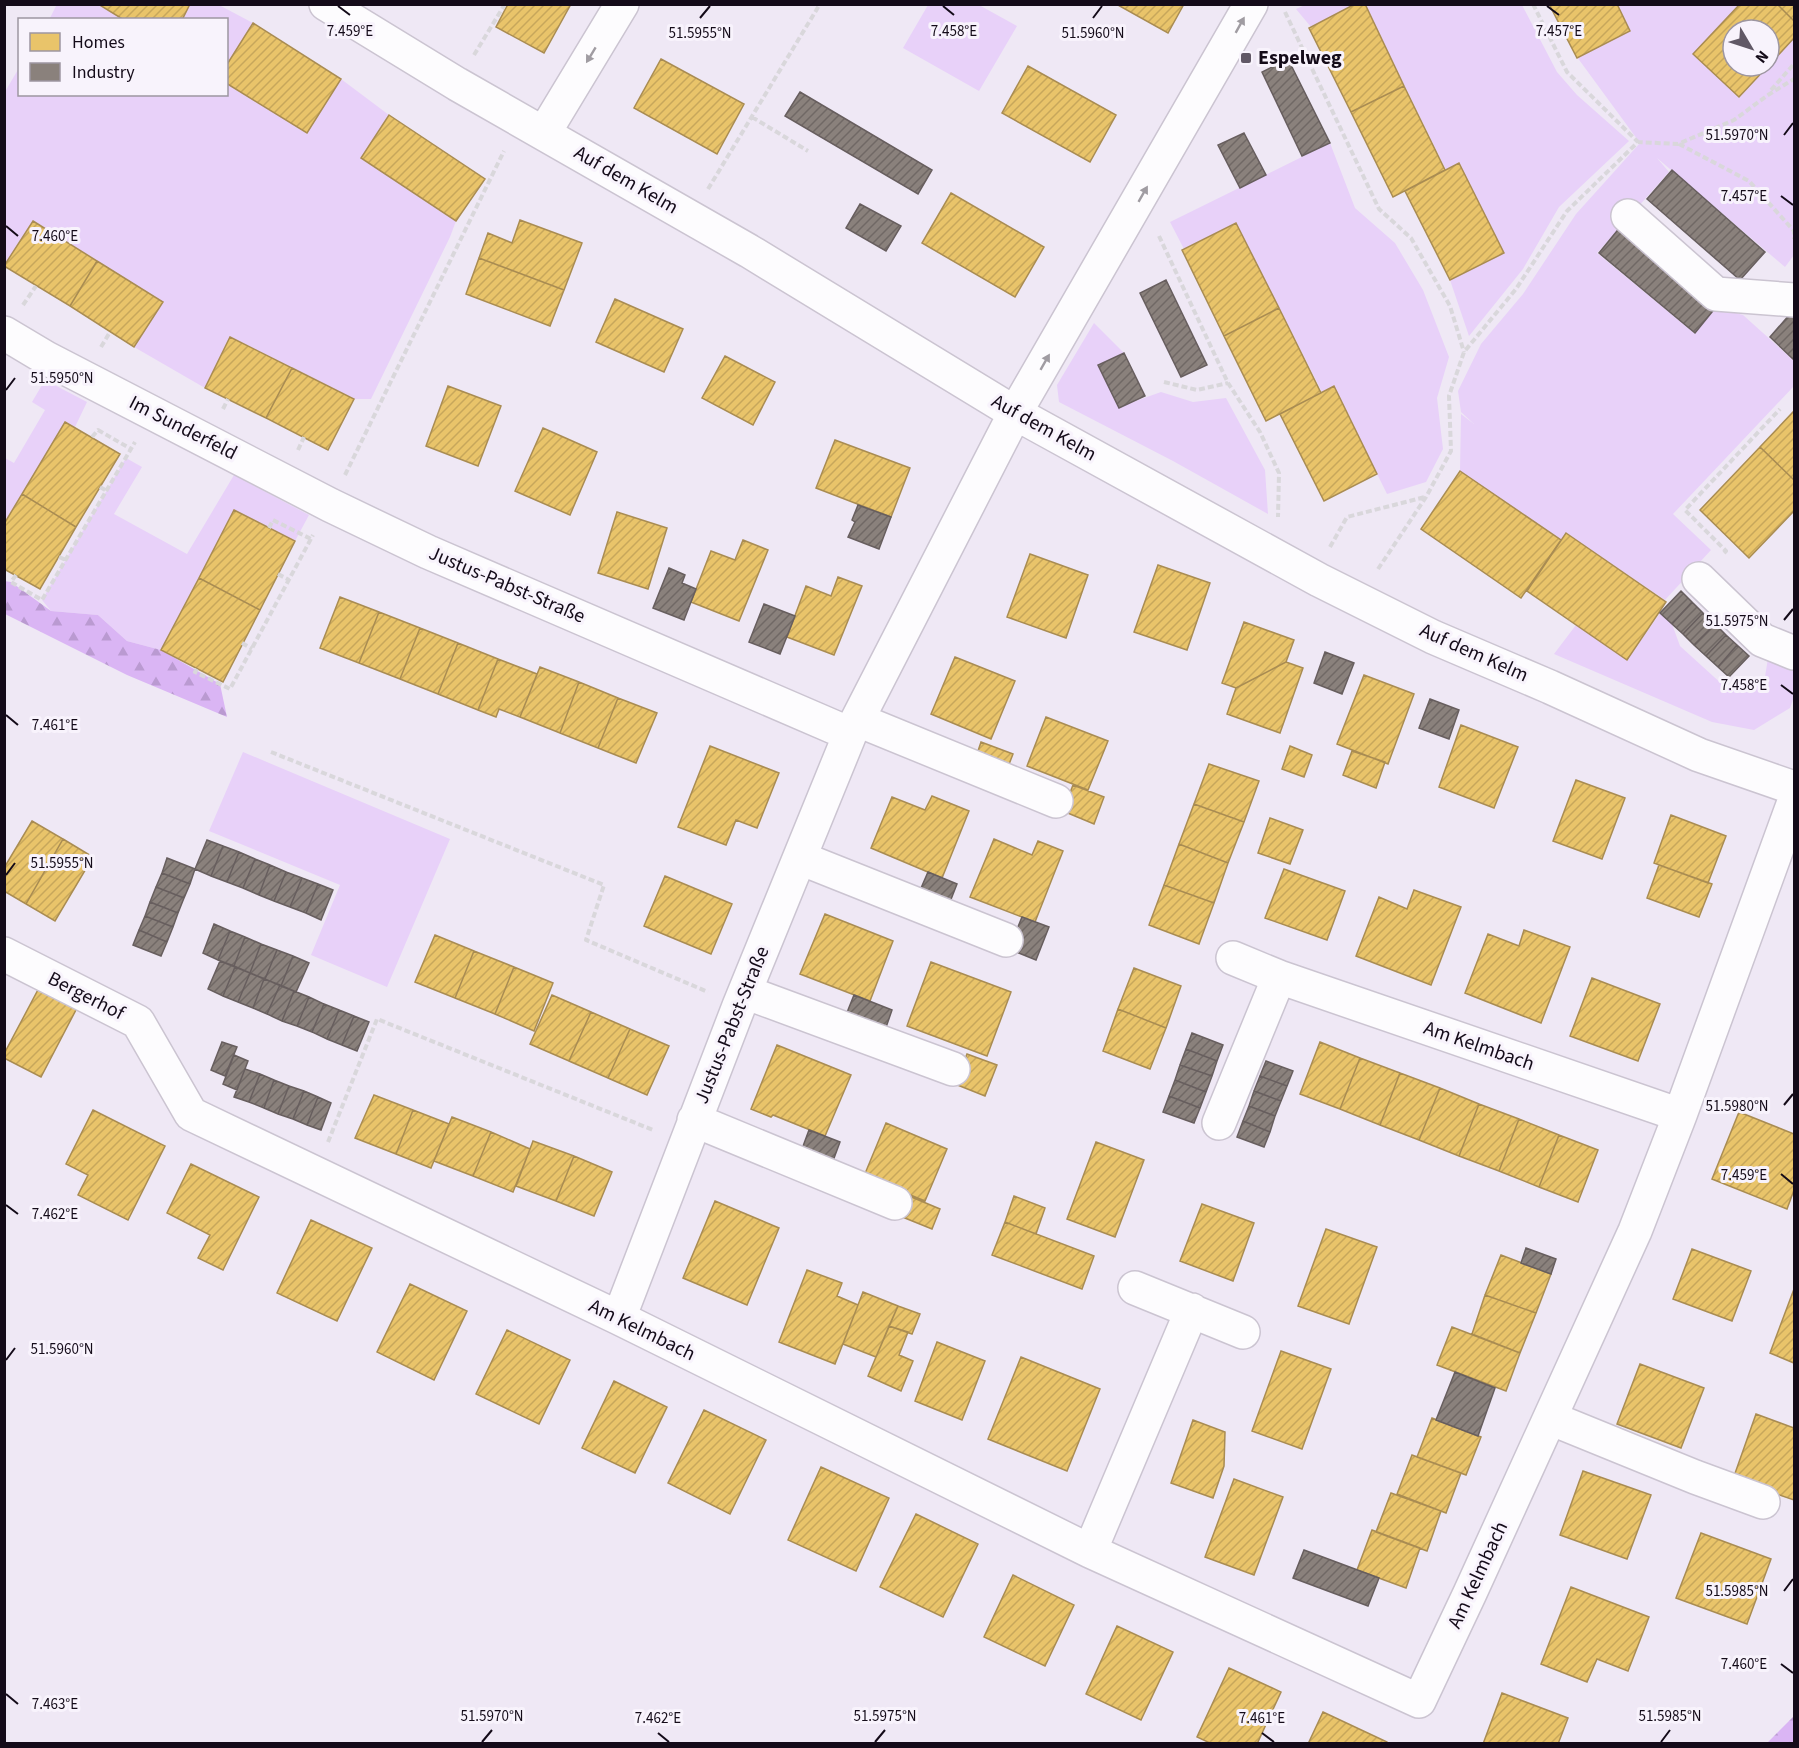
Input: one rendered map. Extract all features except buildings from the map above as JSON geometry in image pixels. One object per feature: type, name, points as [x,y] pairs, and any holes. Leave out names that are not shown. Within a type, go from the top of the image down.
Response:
[{"type":"street","name":"Auf dem Kelm","points":[[326,4],[457,84],[691,218],[1015,412],[1313,577],[1433,637],[1699,755],[1794,788]]},
{"type":"street","points":[[532,126],[622,4]]},
{"type":"street","points":[[1015,412],[1140,198],[1266,7]]},
{"type":"street","points":[[1628,216],[1716,294],[1794,300]]},
{"type":"street","name":"Im Sunderfeld","points":[[4,333],[46,358],[330,505]]},
{"type":"street","name":"Justus-Pabst-Straße","points":[[619,1318],[742,999],[854,727],[1015,412]]},
{"type":"street","name":"Justus-Pabst-Straße","points":[[330,505],[428,552],[854,727]]},
{"type":"street","points":[[1699,579],[1762,640],[1794,653]]},
{"type":"street","points":[[854,727],[1056,801]]},
{"type":"street","name":"Am Kelmbach","points":[[191,1114],[619,1318],[1090,1551],[1419,1701],[1635,1231],[1680,1115],[1794,802]]},
{"type":"street","points":[[800,858],[1006,940]]},
{"type":"street","name":"Bergerhof","points":[[4,954],[138,1022],[191,1114]]},
{"type":"street","name":"Am Kelmbach","points":[[1233,958],[1680,1115]]},
{"type":"street","points":[[1219,1123],[1279,976]]},
{"type":"street","points":[[742,999],[953,1069]]},
{"type":"street","points":[[691,1132],[895,1203]]},
{"type":"street","points":[[1135,1288],[1243,1332]]},
{"type":"street","points":[[1090,1551],[1192,1311]]},
{"type":"street","points":[[1550,1418],[1763,1502]]},
{"type":"path","points":[[457,84],[505,4]]},
{"type":"path","points":[[691,218],[820,4]]},
{"type":"path","points":[[1533,4],[1567,72],[1638,142],[1678,144],[1749,181],[1794,230],[1794,239]]},
{"type":"path","points":[[1266,7],[1287,13],[1379,209],[1411,238],[1450,306],[1464,352]]},
{"type":"path","points":[[1768,95],[1794,64]]},
{"type":"path","points":[[1678,144],[1734,120],[1794,79]]},
{"type":"path","points":[[752,117],[808,151]]},
{"type":"path","points":[[197,669],[195,672],[230,689],[532,126]]},
{"type":"path","points":[[1359,600],[1426,497],[1451,451],[1449,396],[1464,352],[1516,290],[1567,210],[1638,142]]},
{"type":"path","points":[[1140,198],[1228,383],[1260,432],[1280,473],[1276,556]]},
{"type":"path","points":[[1164,382],[1197,390],[1228,383]]},
{"type":"path","points":[[1699,579],[1726,551],[1685,510],[1780,409]]},
{"type":"path","points":[[16,575],[11,582],[42,600],[151,412]]},
{"type":"path","points":[[92,437],[98,430],[131,449]]},
{"type":"path","points":[[100,487],[107,491]]},
{"type":"path","points":[[1313,577],[1347,517],[1426,497]]},
{"type":"path","points":[[269,528],[273,520],[311,539]]},
{"type":"path","points":[[59,557],[66,560]]},
{"type":"path","points":[[278,574],[289,580]]},
{"type":"path","points":[[242,643],[252,649]]},
{"type":"path","points":[[271,752],[604,885],[586,940],[742,999]]},
{"type":"path","points":[[315,1173],[376,1019],[691,1132]]},
{"type":"shaded area","points":[[57,4],[98,5],[122,18],[50,18]]},
{"type":"shaded area","points":[[190,5],[219,5],[253,23],[228,64],[228,18],[183,18]]},
{"type":"shaded area","points":[[928,5],[979,5],[1017,26],[979,91],[903,48]]},
{"type":"shaded area","points":[[1305,5],[1359,5],[1311,27],[1296,9]]},
{"type":"shaded area","points":[[1365,5],[1522,5],[1557,72],[1577,95],[1629,141],[1559,207],[1523,269],[1469,336],[1450,280],[1502,252],[1446,170]]},
{"type":"shaded area","points":[[1617,5],[1740,5],[1728,18],[1721,18],[1721,25],[1694,54],[1738,96],[1757,78],[1781,78],[1781,52],[1794,37],[1794,255],[1785,267],[1657,158],[1669,172],[1597,253],[1694,333],[1716,307],[1743,315],[1794,361],[1794,386],[1673,514],[1711,550],[1665,600],[1567,534],[1560,540],[1460,471],[1461,414],[1474,424],[1461,412],[1458,391],[1481,344],[1523,294],[1576,214],[1640,143],[1577,57]]},
{"type":"shaded area","points":[[18,70],[18,96],[228,96],[228,84],[307,133],[341,79],[389,115],[362,158],[456,221],[371,399],[354,399],[231,337],[205,388],[134,347],[162,302],[33,221],[5,265],[4,90]]},
{"type":"shaded area","points":[[1330,143],[1355,208],[1395,243],[1423,290],[1449,357],[1437,398],[1443,449],[1426,482],[1387,494],[1334,387],[1322,392],[1236,223],[1184,249],[1170,222]]},
{"type":"shaded area","points":[[1094,323],[1124,353],[1098,365],[1119,407],[1161,392],[1193,402],[1226,398],[1265,470],[1268,514],[1173,461],[1059,402],[1057,385]]},
{"type":"shaded area","points":[[45,380],[87,402],[75,427],[65,422],[5,524],[5,458],[14,463],[45,410],[32,402]]},
{"type":"shaded area","points":[[126,458],[142,467],[114,514],[187,554],[234,475],[309,515],[295,541],[234,510],[161,650],[127,641],[98,615],[51,611],[42,600]]},
{"type":"shaded area","points":[[1660,613],[1672,624],[1680,646],[1724,686],[1750,693],[1765,677],[1768,658],[1794,668],[1794,697],[1790,708],[1754,730],[1712,722],[1554,654],[1576,625],[1627,660]]},
{"type":"shaded area","points":[[243,752],[450,839],[387,987],[311,955],[340,885],[209,831]]},
{"type":"green space","points":[[4,581],[11,582],[51,611],[98,615],[127,641],[161,650],[220,684],[227,717],[127,675],[5,614]]},
{"type":"green space","points":[[1794,1716],[1794,1743],[1767,1743]]},
{"type":"place","name":"Espelweg","points":[[1246,58]]}]
